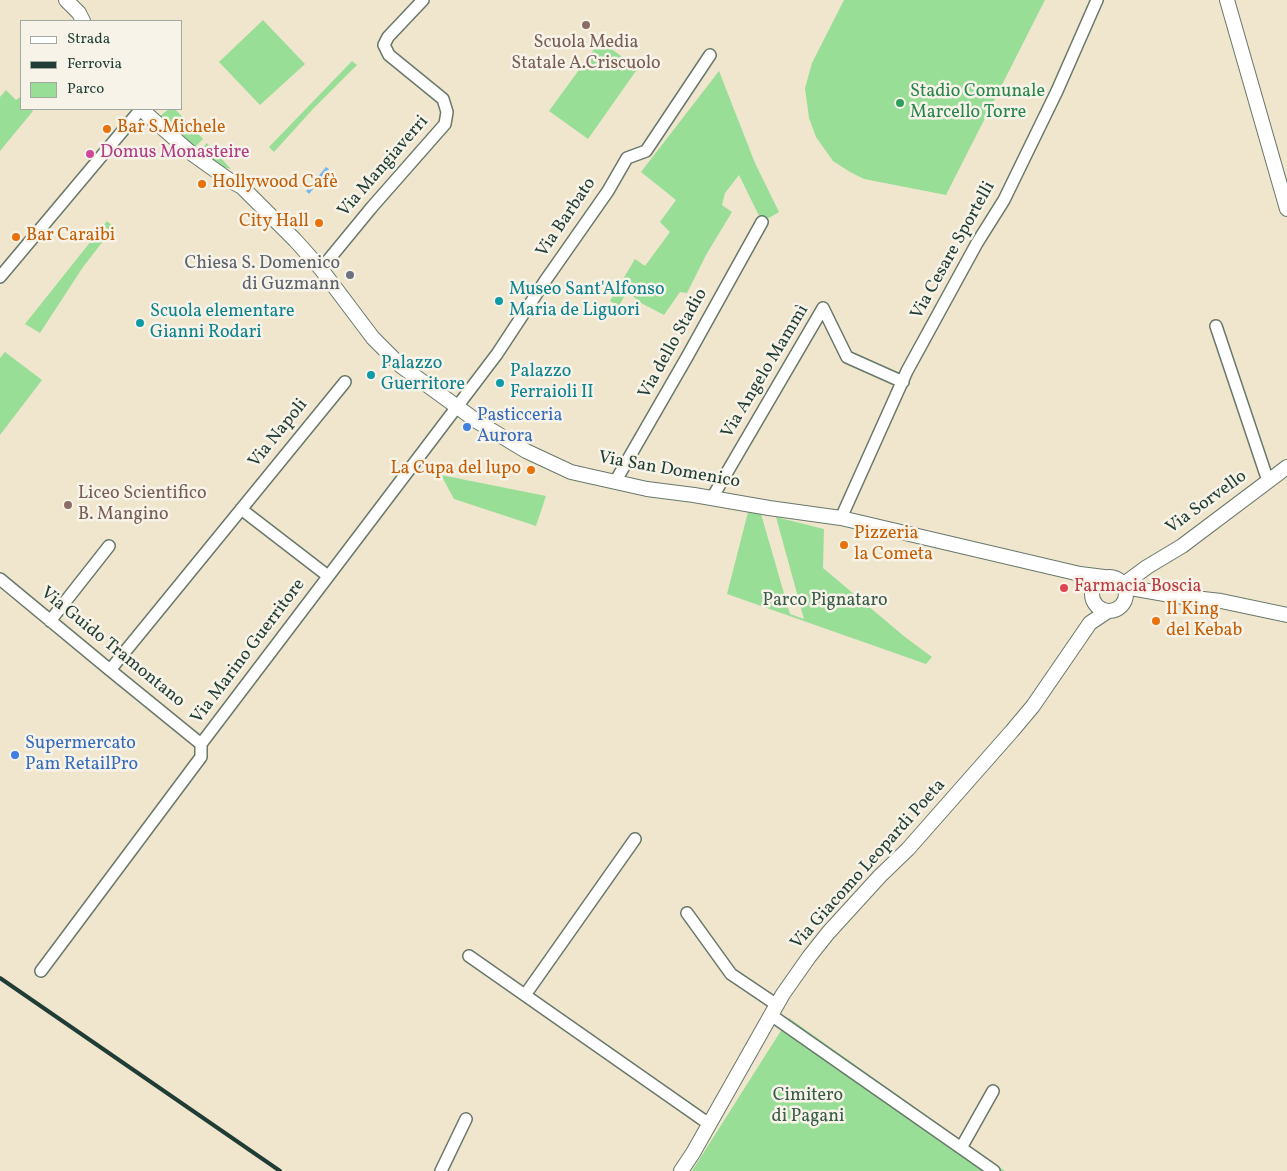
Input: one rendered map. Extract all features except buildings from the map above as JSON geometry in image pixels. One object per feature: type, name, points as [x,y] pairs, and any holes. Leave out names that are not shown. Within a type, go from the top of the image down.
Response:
[{"type":"street","points":[[66,0],[81,17]]},
{"type":"street","name":"Via Mangiaverri","points":[[321,270],[372,207],[444,124],[447,112],[443,99],[390,55],[384,45],[388,37],[423,0]]},
{"type":"street","name":"Via Cesare Sportelli","points":[[841,518],[908,371],[977,243],[1004,200],[1057,91],[1098,0]]},
{"type":"street","points":[[1227,0],[1287,208]]},
{"type":"street","name":"Via Barbato","points":[[457,407],[497,354],[608,191],[627,158],[646,151],[710,55]]},
{"type":"street","points":[[0,278],[140,110]]},
{"type":"street","name":"Via San Domenico","points":[[142,110],[192,153],[229,180],[242,187],[295,240],[321,270],[373,338],[401,366],[478,422],[526,451],[571,472],[647,489],[841,518],[1080,574],[1118,585],[1287,615]]},
{"type":"street","name":"Via dello Stadio","points":[[616,482],[762,222]]},
{"type":"street","name":"Via Angelo Mammì","points":[[712,498],[823,308],[846,357],[903,382]]},
{"type":"street","points":[[1216,326],[1268,481]]},
{"type":"street","name":"Via Napoli","points":[[110,670],[344,382]]},
{"type":"street","name":"Via Marino Guerritore","points":[[41,971],[201,757],[202,744],[457,407]]},
{"type":"street","name":"Via Sorvello","points":[[1118,585],[1182,546],[1287,467]]},
{"type":"street","points":[[242,509],[328,576]]},
{"type":"street","points":[[50,621],[109,546]]},
{"type":"street","points":[[1080,574],[1100,608],[1108,611]]},
{"type":"street","name":"Via Guido Tramontano","points":[[0,578],[202,744]]},
{"type":"street","points":[[1095,584],[1118,585],[1122,606],[1108,611],[1090,623],[1095,584]]},
{"type":"street","name":"Via Giacomo Leopardi Poeta","points":[[681,1171],[774,1010],[810,957],[828,933],[928,827],[1033,706],[1090,623]]},
{"type":"street","points":[[525,995],[635,839]]},
{"type":"street","points":[[687,914],[731,974],[774,1010],[994,1171]]},
{"type":"street","points":[[469,956],[709,1124]]},
{"type":"street","points":[[961,1148],[993,1091]]},
{"type":"street","points":[[441,1171],[466,1119]]},
{"type":"street","points":[[691,1171],[693,1153]]},
{"type":"green space","name":"Stadio Comunale Marcello Torre","points":[[844,0],[1045,0],[946,195],[864,179],[833,161],[816,137],[809,118],[805,88],[812,63]]},
{"type":"green space","points":[[263,20],[305,64],[260,105],[219,62]]},
{"type":"green space","points":[[600,41],[638,68],[588,139],[549,111]]},
{"type":"green space","points":[[352,61],[357,65],[274,152],[269,147]]},
{"type":"green space","points":[[719,71],[755,163],[779,212],[762,222],[739,175],[725,193],[722,205],[732,212],[706,255],[687,293],[680,292],[664,315],[641,303],[627,291],[619,306],[610,301],[635,259],[645,266],[670,232],[660,222],[676,200],[641,172]]},
{"type":"green space","points":[[6,90],[16,100],[20,97],[20,110],[33,111],[0,151],[0,97]]},
{"type":"green space","points":[[168,110],[176,110],[203,139],[194,148],[160,116]]},
{"type":"green space","points":[[207,143],[231,169],[214,165],[198,153]]},
{"type":"green space","points":[[107,221],[114,227],[83,267],[40,333],[25,324]]},
{"type":"green space","points":[[5,352],[42,380],[0,435],[0,358]]},
{"type":"green space","points":[[441,475],[546,496],[536,526],[454,499]]},
{"type":"green space","name":"Parco Pignataro","points":[[748,512],[761,514],[790,614],[804,619],[776,517],[824,529],[823,568],[905,637],[932,657],[926,664],[727,594]]},
{"type":"green space","name":"Cimitero di Pagani","points":[[789,1018],[1005,1171],[692,1171]]},
{"type":"water","points":[[326,167],[329,169],[309,194],[306,191]]},
{"type":"railway","points":[[0,978],[280,1171]]},
{"type":"place","name":"Scuola Media Statale A.Criscuolo","points":[[586,25]]},
{"type":"place","name":"Stadio Comunale Marcello Torre","points":[[900,103]]},
{"type":"place","name":"Bar S.Michele","points":[[107,129]]},
{"type":"place","name":"Domus Monasteire","points":[[90,154]]},
{"type":"place","name":"Hollywood Cafè","points":[[202,184]]},
{"type":"place","name":"City Hall","points":[[319,223]]},
{"type":"place","name":"Bar Caraibi","points":[[16,237]]},
{"type":"place","name":"Chiesa S. Domenico di Guzmann","points":[[350,275]]},
{"type":"place","name":"Museo Sant'Alfonso Maria de Liguori","points":[[499,301]]},
{"type":"place","name":"Scuola elementare Gianni Rodari","points":[[140,323]]},
{"type":"place","name":"Palazzo Guerritore","points":[[371,375]]},
{"type":"place","name":"Palazzo Ferraioli II","points":[[500,383]]},
{"type":"place","name":"Pasticceria Aurora","points":[[467,427]]},
{"type":"place","name":"La Cupa del lupo","points":[[531,470]]},
{"type":"place","name":"Liceo Scientifico B. Mangino","points":[[68,505]]},
{"type":"place","name":"Pizzeria la Cometa","points":[[844,545]]},
{"type":"place","name":"Farmacia Boscia","points":[[1064,588]]},
{"type":"place","name":"Il King del Kebab","points":[[1156,621]]},
{"type":"place","name":"Supermercato Pam RetailPro","points":[[15,755]]}]
